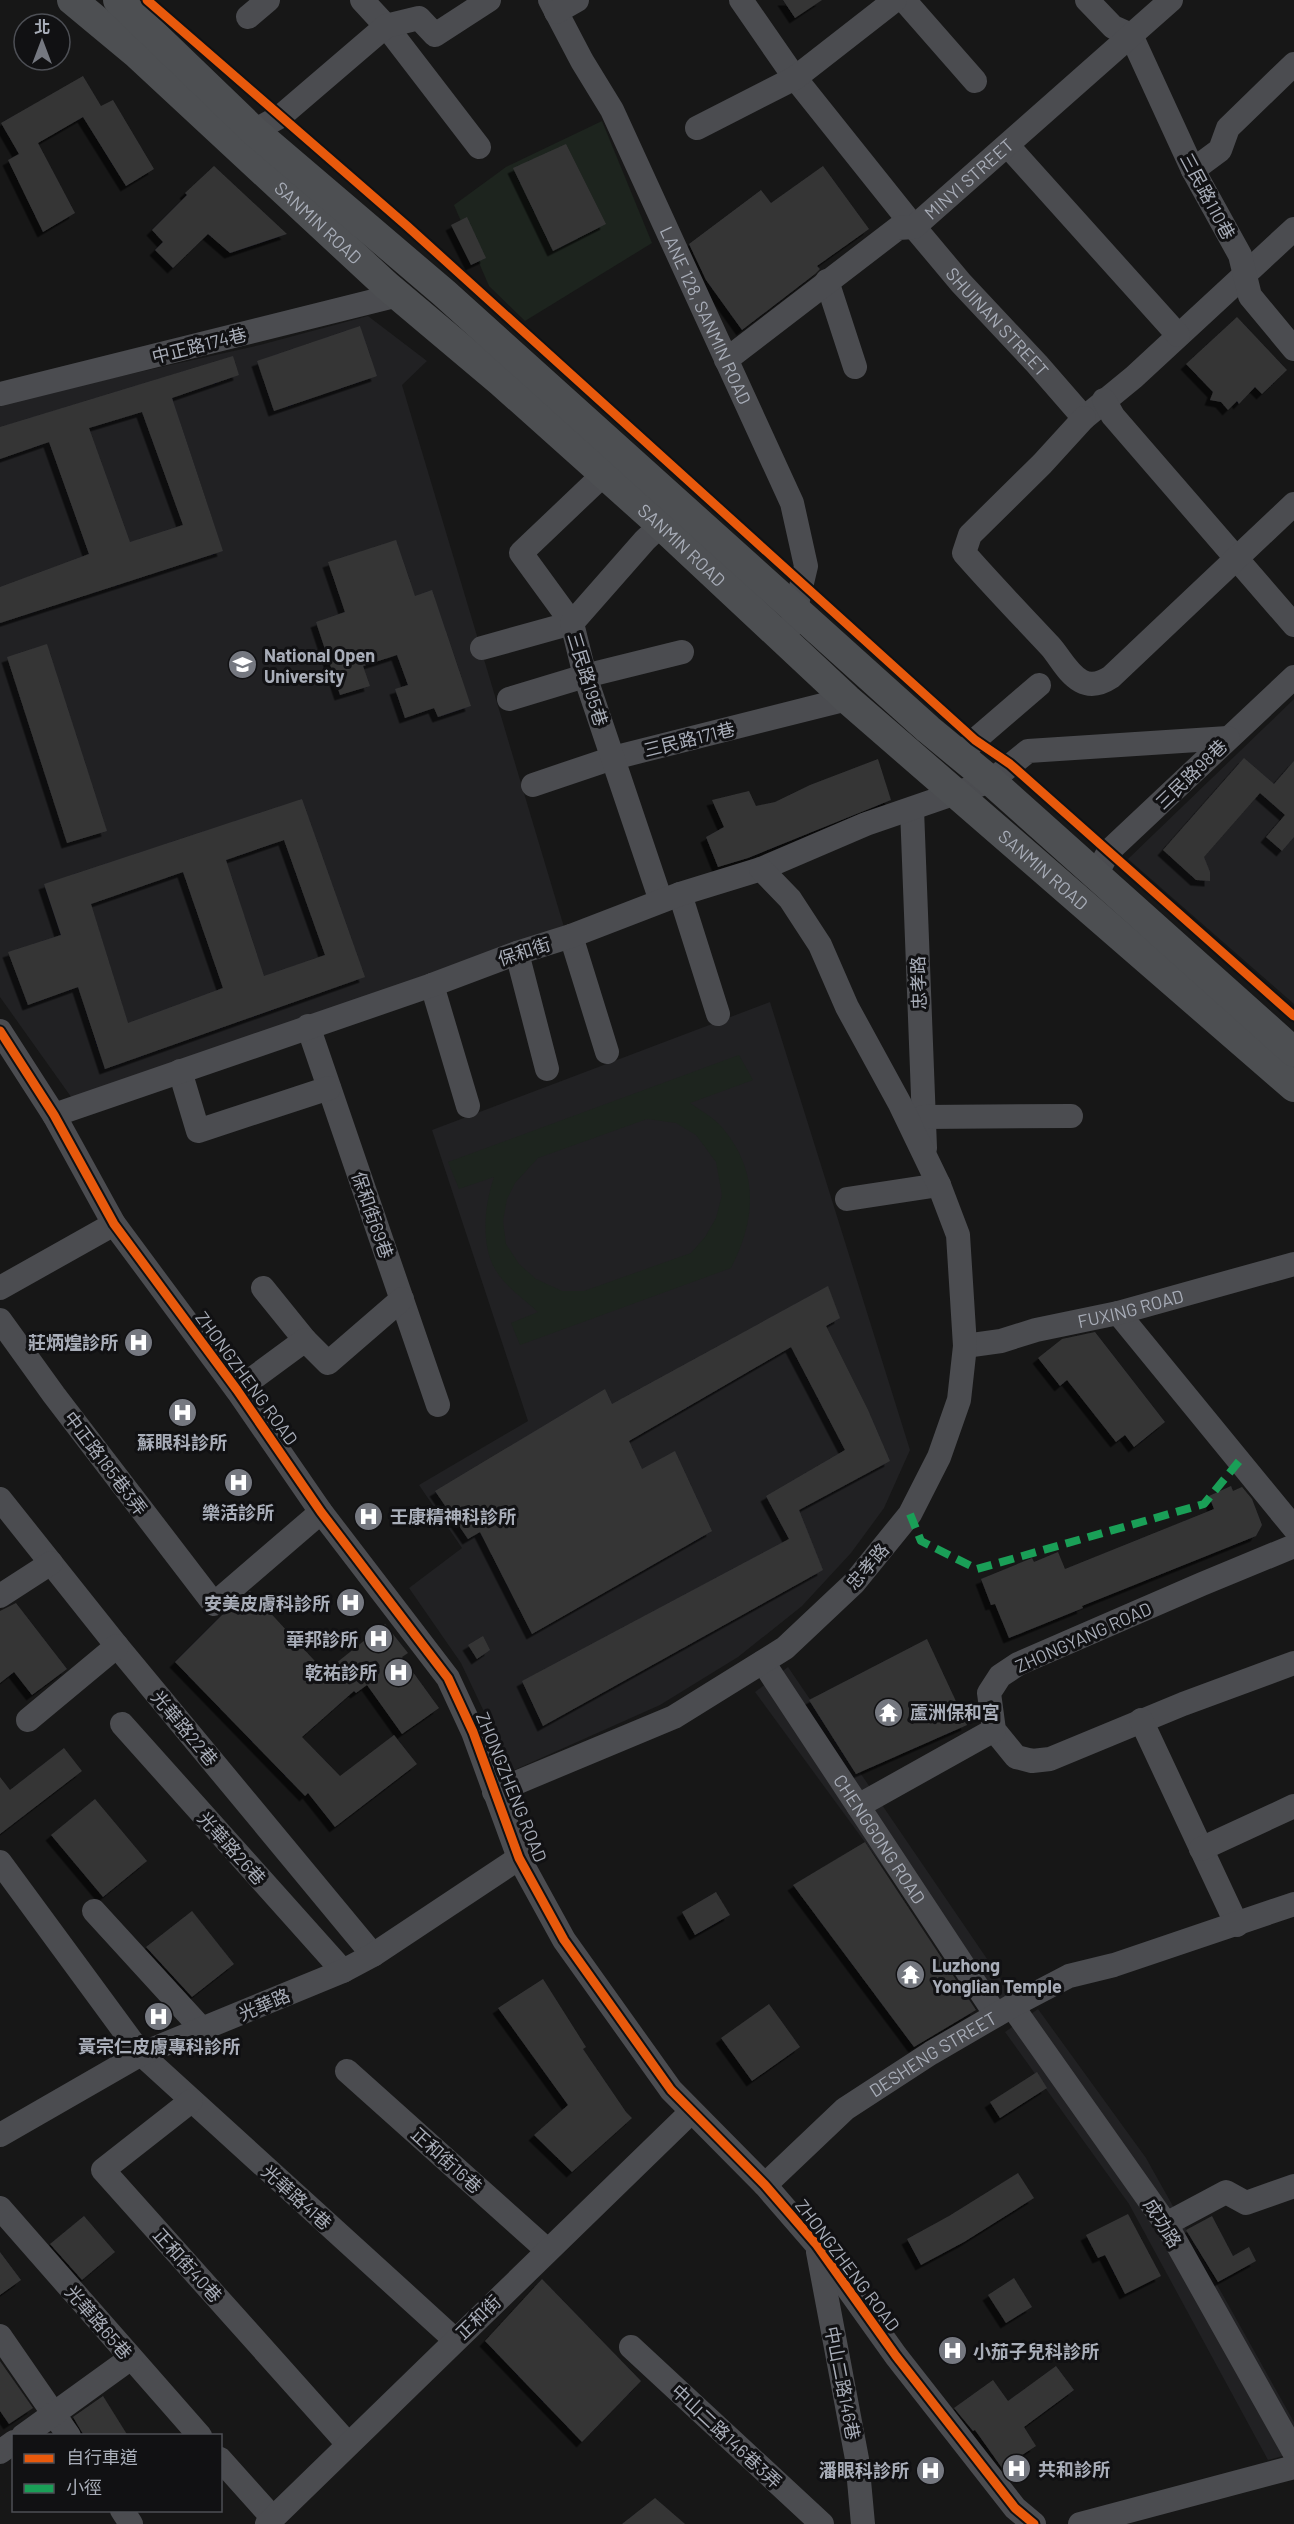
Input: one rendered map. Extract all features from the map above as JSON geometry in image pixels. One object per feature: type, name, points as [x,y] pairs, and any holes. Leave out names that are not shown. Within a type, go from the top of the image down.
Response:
[{"type":"main road","name":"SANMIN ROAD","points":[[72,0],[137,54],[398,295],[501,382],[661,525],[847,699],[1294,1087]]},
{"type":"main road","name":"SANMIN ROAD","points":[[118,0],[254,130],[444,293],[1294,1052]]},
{"type":"street","points":[[248,17],[268,0]]},
{"type":"street","points":[[362,0],[386,26],[479,147]]},
{"type":"street","points":[[254,130],[281,116],[386,26],[419,18],[435,35],[489,0]]},
{"type":"street","name":"SHUINAN STREET","points":[[741,0],[795,78],[914,227],[961,284],[1037,364],[1084,418]]},
{"type":"street","points":[[697,128],[795,78],[895,0]]},
{"type":"street","points":[[904,0],[975,81]]},
{"type":"street","points":[[1087,0],[1113,27],[1131,35]]},
{"type":"street","name":"MINYI STREET","points":[[726,360],[898,228],[914,227],[1170,0]]},
{"type":"street","name":"LANE 128, SANMIN ROAD","points":[[561,4],[582,61],[612,110],[792,503],[806,566],[788,645]]},
{"type":"street","name":"三民路110巷","points":[[1131,35],[1193,170],[1240,255],[1250,296],[1294,350]]},
{"type":"street","points":[[1193,170],[1220,150],[1228,128],[1294,63]]},
{"type":"street","points":[[1008,146],[1178,335]]},
{"type":"street","points":[[1294,229],[1134,377],[1084,418],[1042,464],[970,535],[964,553],[1052,648],[1070,672],[1081,681],[1091,684],[1102,683],[1238,559],[1294,504]]},
{"type":"street","points":[[827,281],[855,367]]},
{"type":"street","name":"中正路174巷","points":[[0,394],[398,295]]},
{"type":"street","points":[[1104,400],[1113,416],[1294,625]]},
{"type":"street","points":[[482,648],[572,623],[521,553],[604,474]]},
{"type":"street","name":"三民路195巷","points":[[661,525],[572,623],[585,676],[613,758],[718,1014]]},
{"type":"street","points":[[509,699],[585,676],[682,652]]},
{"type":"street","name":"三民路98巷","points":[[1095,876],[1109,851],[1294,677]]},
{"type":"street","points":[[960,756],[975,740],[1039,685]]},
{"type":"street","name":"三民路171巷","points":[[533,785],[613,758],[847,699]]},
{"type":"street","points":[[991,781],[1028,752],[1228,738]]},
{"type":"street","name":"保和街","points":[[54,1115],[432,984],[517,952],[571,936],[670,897],[760,870],[866,824],[991,781]]},
{"type":"street","name":"忠孝路","points":[[912,808],[925,1158]]},
{"type":"street","name":"忠孝路","points":[[494,1792],[674,1717],[785,1648],[854,1583],[910,1514],[939,1457],[959,1400],[965,1346],[958,1235],[939,1185],[900,1104],[847,1007],[820,945],[790,899],[760,870]]},
{"type":"street","points":[[571,936],[607,1052]]},
{"type":"street","points":[[517,952],[546,1069]]},
{"type":"street","points":[[432,984],[468,1106]]},
{"type":"street","name":"保和街69巷","points":[[308,1026],[438,1405]]},
{"type":"street","name":"ZHONGZHENG ROAD","points":[[0,1031],[54,1115],[114,1224],[237,1390],[321,1512],[448,1678],[473,1732],[519,1858],[564,1940],[671,2090],[765,2184],[816,2244],[896,2356],[1015,2508],[1034,2524]]},
{"type":"street","points":[[180,1071],[198,1131],[329,1088]]},
{"type":"street","points":[[924,1117],[1071,1116]]},
{"type":"street","points":[[847,1199],[939,1185]]},
{"type":"street","points":[[0,1288],[114,1224]]},
{"type":"street","name":"FUXING ROAD","points":[[965,1346],[1001,1341],[1036,1330],[1118,1313],[1294,1264]]},
{"type":"street","points":[[262,1288],[305,1340],[328,1363],[402,1299]]},
{"type":"street","points":[[1118,1313],[1294,1528]]},
{"type":"street","name":"中正路185巷3弄","points":[[0,1320],[54,1395],[214,1604],[321,1512]]},
{"type":"street","points":[[237,1390],[305,1340]]},
{"type":"street","name":"光華路22巷","points":[[0,1499],[117,1646],[373,1955]]},
{"type":"street","name":"ZHONGYANG ROAD","points":[[994,1730],[989,1694],[1000,1676],[1018,1664],[1294,1546]]},
{"type":"street","points":[[0,1596],[51,1563]]},
{"type":"street","points":[[28,1720],[117,1646]]},
{"type":"street","name":"CHENGGONG ROAD","points":[[763,1662],[858,1806],[1004,2010]]},
{"type":"street","points":[[858,1806],[994,1730],[1016,1757],[1032,1761],[1050,1759],[1141,1720],[1294,1663]]},
{"type":"street","points":[[1141,1720],[1237,1925]]},
{"type":"street","name":"光華路26巷","points":[[122,1724],[343,1971]]},
{"type":"street","points":[[1201,1849],[1294,1806]]},
{"type":"street","name":"光華路","points":[[0,2135],[141,2054],[343,1971],[373,1955],[519,1858]]},
{"type":"street","name":"光華路41巷","points":[[0,1862],[141,2054],[191,2102],[454,2339]]},
{"type":"street","name":"DESHENG STREET","points":[[765,2184],[844,2109],[1004,2010],[1069,1976],[1114,1965],[1294,1904]]},
{"type":"street","points":[[94,1911],[202,2029]]},
{"type":"street","name":"成功路","points":[[1004,2010],[1166,2224],[1294,2452]]},
{"type":"street","name":"正和街16巷","points":[[347,2071],[547,2250]]},
{"type":"street","name":"正和街40巷","points":[[191,2102],[103,2170],[348,2444]]},
{"type":"street","name":"正和街","points":[[269,2521],[454,2339],[691,2112]]},
{"type":"street","points":[[1166,2224],[1226,2192],[1246,2203],[1294,2186]]},
{"type":"street","name":"光華路65巷","points":[[0,2208],[198,2434]]},
{"type":"street","name":"中山二路146巷","points":[[816,2244],[857,2459],[863,2524]]},
{"type":"street","points":[[0,2336],[68,2434]]},
{"type":"street","name":"中山二路146巷3弄","points":[[631,2347],[822,2524]]},
{"type":"street","points":[[26,2434],[131,2358]]},
{"type":"street","points":[[222,2462],[269,2521]]},
{"type":"street","points":[[1080,2524],[1294,2467]]},
{"type":"shaded area","points":[[602,121],[652,243],[525,321],[489,286],[454,205],[506,167]]},
{"type":"shaded area","name":"National Open University","points":[[368,316],[427,361],[402,385],[564,927],[74,1101],[0,997],[0,403],[260,345]]},
{"type":"shaded area","points":[[1294,699],[1294,1004],[1128,859]]},
{"type":"shaded area","points":[[770,1002],[910,1450],[884,1508],[851,1553],[802,1606],[738,1657],[660,1705],[512,1771],[461,1663],[409,1588],[462,1548],[419,1485],[528,1421],[432,1130]]},
{"type":"shaded area","points":[[739,1055],[753,1080],[690,1103],[720,1125],[742,1159],[747,1176],[750,1194],[746,1231],[731,1268],[520,1345],[511,1323],[538,1312],[504,1281],[490,1259],[486,1235],[486,1211],[494,1177],[459,1189],[448,1162]],"holes":[[[647,1119],[676,1123],[696,1135],[716,1162],[722,1195],[716,1218],[705,1237],[691,1253],[584,1291],[562,1291],[536,1279],[519,1264],[506,1244],[503,1221],[507,1199],[515,1183],[538,1158]]]},
{"type":"shaded area","points":[[788,1667],[1013,1997],[990,2013],[755,1692]]},
{"type":"shaded area","points":[[1038,2009],[1146,2158],[1294,2422],[1294,2453],[1268,2460],[1129,2204],[1005,2032]]},
{"type":"building","points":[[783,0],[822,0],[795,18]]},
{"type":"building","points":[[83,76],[101,106],[113,100],[154,169],[126,186],[83,117],[38,143],[75,213],[43,232],[8,160],[19,154],[1,123]]},
{"type":"building","points":[[566,144],[606,224],[553,251],[513,168]]},
{"type":"building","points":[[214,166],[287,234],[230,253],[208,234],[173,268],[155,250],[163,242],[152,230],[187,195],[185,193]]},
{"type":"building","points":[[823,166],[869,229],[817,266],[820,269],[815,274],[742,330],[706,280],[689,244],[761,190],[771,203]]},
{"type":"building","points":[[467,217],[486,258],[471,265],[451,225]]},
{"type":"building","points":[[1237,317],[1287,370],[1262,394],[1255,387],[1239,404],[1237,401],[1228,410],[1221,402],[1210,400],[1213,392],[1186,364]]},
{"type":"building","points":[[360,326],[377,376],[274,411],[257,361]]},
{"type":"building","points":[[233,356],[239,375],[172,398],[223,551],[0,623],[0,587],[89,554],[49,442],[0,459],[0,427]],"holes":[[[142,412],[183,525],[130,542],[89,428]]]},
{"type":"building","points":[[396,540],[415,596],[432,590],[471,706],[438,717],[434,708],[405,718],[395,689],[408,685],[397,655],[363,666],[370,686],[340,695],[316,622],[345,612],[328,562]]},
{"type":"building","points":[[47,644],[107,831],[67,843],[7,657]]},
{"type":"building","points":[[1244,758],[1274,784],[1294,761],[1294,837],[1282,851],[1266,837],[1285,815],[1260,793],[1204,857],[1210,872],[1210,881],[1196,880],[1163,850]]},
{"type":"building","points":[[878,759],[891,800],[748,858],[718,867],[706,837],[724,827],[712,800],[749,791],[756,806],[775,802],[810,785]]},
{"type":"building","points":[[302,799],[365,977],[105,1069],[78,987],[28,1005],[8,952],[61,935],[44,884]],"holes":[[[284,840],[325,955],[264,976],[226,860]],[[183,872],[223,988],[128,1023],[91,904]]]},
{"type":"building","points":[[828,1286],[840,1318],[826,1326],[868,1410],[890,1461],[799,1510],[823,1570],[543,1726],[522,1681],[789,1539],[766,1496],[845,1450],[791,1347],[629,1441],[642,1469],[675,1451],[712,1531],[532,1634],[480,1532],[468,1539],[435,1491],[605,1389],[612,1404]]},
{"type":"building","points":[[1095,1332],[1165,1422],[1134,1447],[1125,1435],[1116,1442],[1067,1380],[1060,1386],[1038,1358],[1062,1339]]},
{"type":"building","points":[[1231,1486],[1233,1491],[1242,1487],[1252,1499],[1262,1525],[1256,1536],[1009,1638],[995,1604],[991,1605],[981,1579],[1032,1558],[1034,1562],[1058,1552],[1065,1569],[1214,1509],[1209,1496]]},
{"type":"building","points":[[250,1591],[325,1672],[385,1624],[408,1653],[402,1657],[439,1708],[402,1734],[367,1685],[356,1693],[354,1691],[302,1737],[340,1776],[394,1735],[417,1764],[335,1827],[308,1793],[305,1796],[175,1662]]},
{"type":"building","points":[[16,1603],[67,1669],[32,1695],[14,1672],[0,1683],[0,1611]]},
{"type":"building","points":[[483,1636],[490,1650],[477,1659],[468,1645]]},
{"type":"building","name":"蘆洲保和宮","points":[[927,1639],[967,1725],[856,1774],[809,1700]]},
{"type":"building","points":[[64,1748],[82,1771],[0,1834],[0,1777],[10,1790]]},
{"type":"building","points":[[95,1799],[147,1861],[103,1897],[51,1835]]},
{"type":"building","name":"Luzhong Yonglian Temple","points":[[865,1842],[976,2010],[914,2047],[793,1885]]},
{"type":"building","points":[[716,1892],[730,1915],[695,1935],[682,1912]]},
{"type":"building","points":[[192,1911],[234,1964],[192,1997],[146,1947]]},
{"type":"building","points":[[543,1979],[586,2047],[583,2049],[632,2118],[572,2172],[534,2135],[568,2105],[498,2008]]},
{"type":"building","points":[[769,2004],[800,2047],[752,2081],[721,2038]]},
{"type":"building","points":[[1037,2072],[1047,2088],[1000,2118],[990,2102]]},
{"type":"building","points":[[1018,2173],[1034,2198],[964,2242],[921,2265],[907,2239]]},
{"type":"building","points":[[1128,2214],[1161,2276],[1125,2294],[1105,2255],[1098,2258],[1086,2235]]},
{"type":"building","points":[[84,2216],[115,2252],[82,2280],[50,2244]]},
{"type":"building","points":[[1212,2216],[1233,2256],[1249,2247],[1256,2261],[1218,2282],[1186,2230]]},
{"type":"building","points":[[0,2252],[21,2280],[0,2295]]},
{"type":"building","points":[[1014,2278],[1032,2307],[1006,2323],[988,2295]]},
{"type":"building","points":[[542,2279],[641,2381],[582,2442],[485,2341]]},
{"type":"building","points":[[0,2361],[33,2408],[9,2424],[0,2411]]},
{"type":"building","points":[[1056,2366],[1074,2390],[1024,2427],[1036,2446],[1002,2468],[975,2430],[973,2431],[954,2408],[993,2380],[1008,2401]]},
{"type":"building","points":[[103,2396],[127,2434],[83,2434],[73,2417]]},
{"type":"building","points":[[655,2498],[685,2524],[622,2524]]},
{"type":"marked path","points":[[910,1514],[921,1541],[977,1569],[1204,1504],[1240,1460]]},
{"type":"cycle path","points":[[147,0],[407,226],[975,740],[1010,764],[1294,1016]]},
{"type":"cycle path","points":[[0,1031],[54,1115],[114,1224],[237,1390],[321,1512],[448,1678],[473,1732],[519,1858],[564,1940],[671,2090],[765,2185],[816,2244],[896,2356],[1015,2508],[1034,2524]]},
{"type":"place","name":"National Open University","points":[[243,665]]},
{"type":"place","name":"莊炳煌診所","points":[[139,1342]]},
{"type":"place","name":"蘇眼科診所","points":[[182,1413]]},
{"type":"place","name":"樂活診所","points":[[238,1483]]},
{"type":"place","name":"壬康精神科診所","points":[[369,1516]]},
{"type":"place","name":"安美皮膚科診所","points":[[351,1603]]},
{"type":"place","name":"華邦診所","points":[[379,1639]]},
{"type":"place","name":"乾祐診所","points":[[398,1672]]},
{"type":"place","name":"蘆洲保和宮","points":[[889,1712]]},
{"type":"place","name":"Luzhong Yonglian Temple","points":[[911,1975]]},
{"type":"place","name":"黃宗仁皮膚專科診所","points":[[159,2017]]},
{"type":"place","name":"小茄子兒科診所","points":[[952,2351]]},
{"type":"place","name":"共和診所","points":[[1017,2469]]},
{"type":"place","name":"潘眼科診所","points":[[930,2470]]}]
